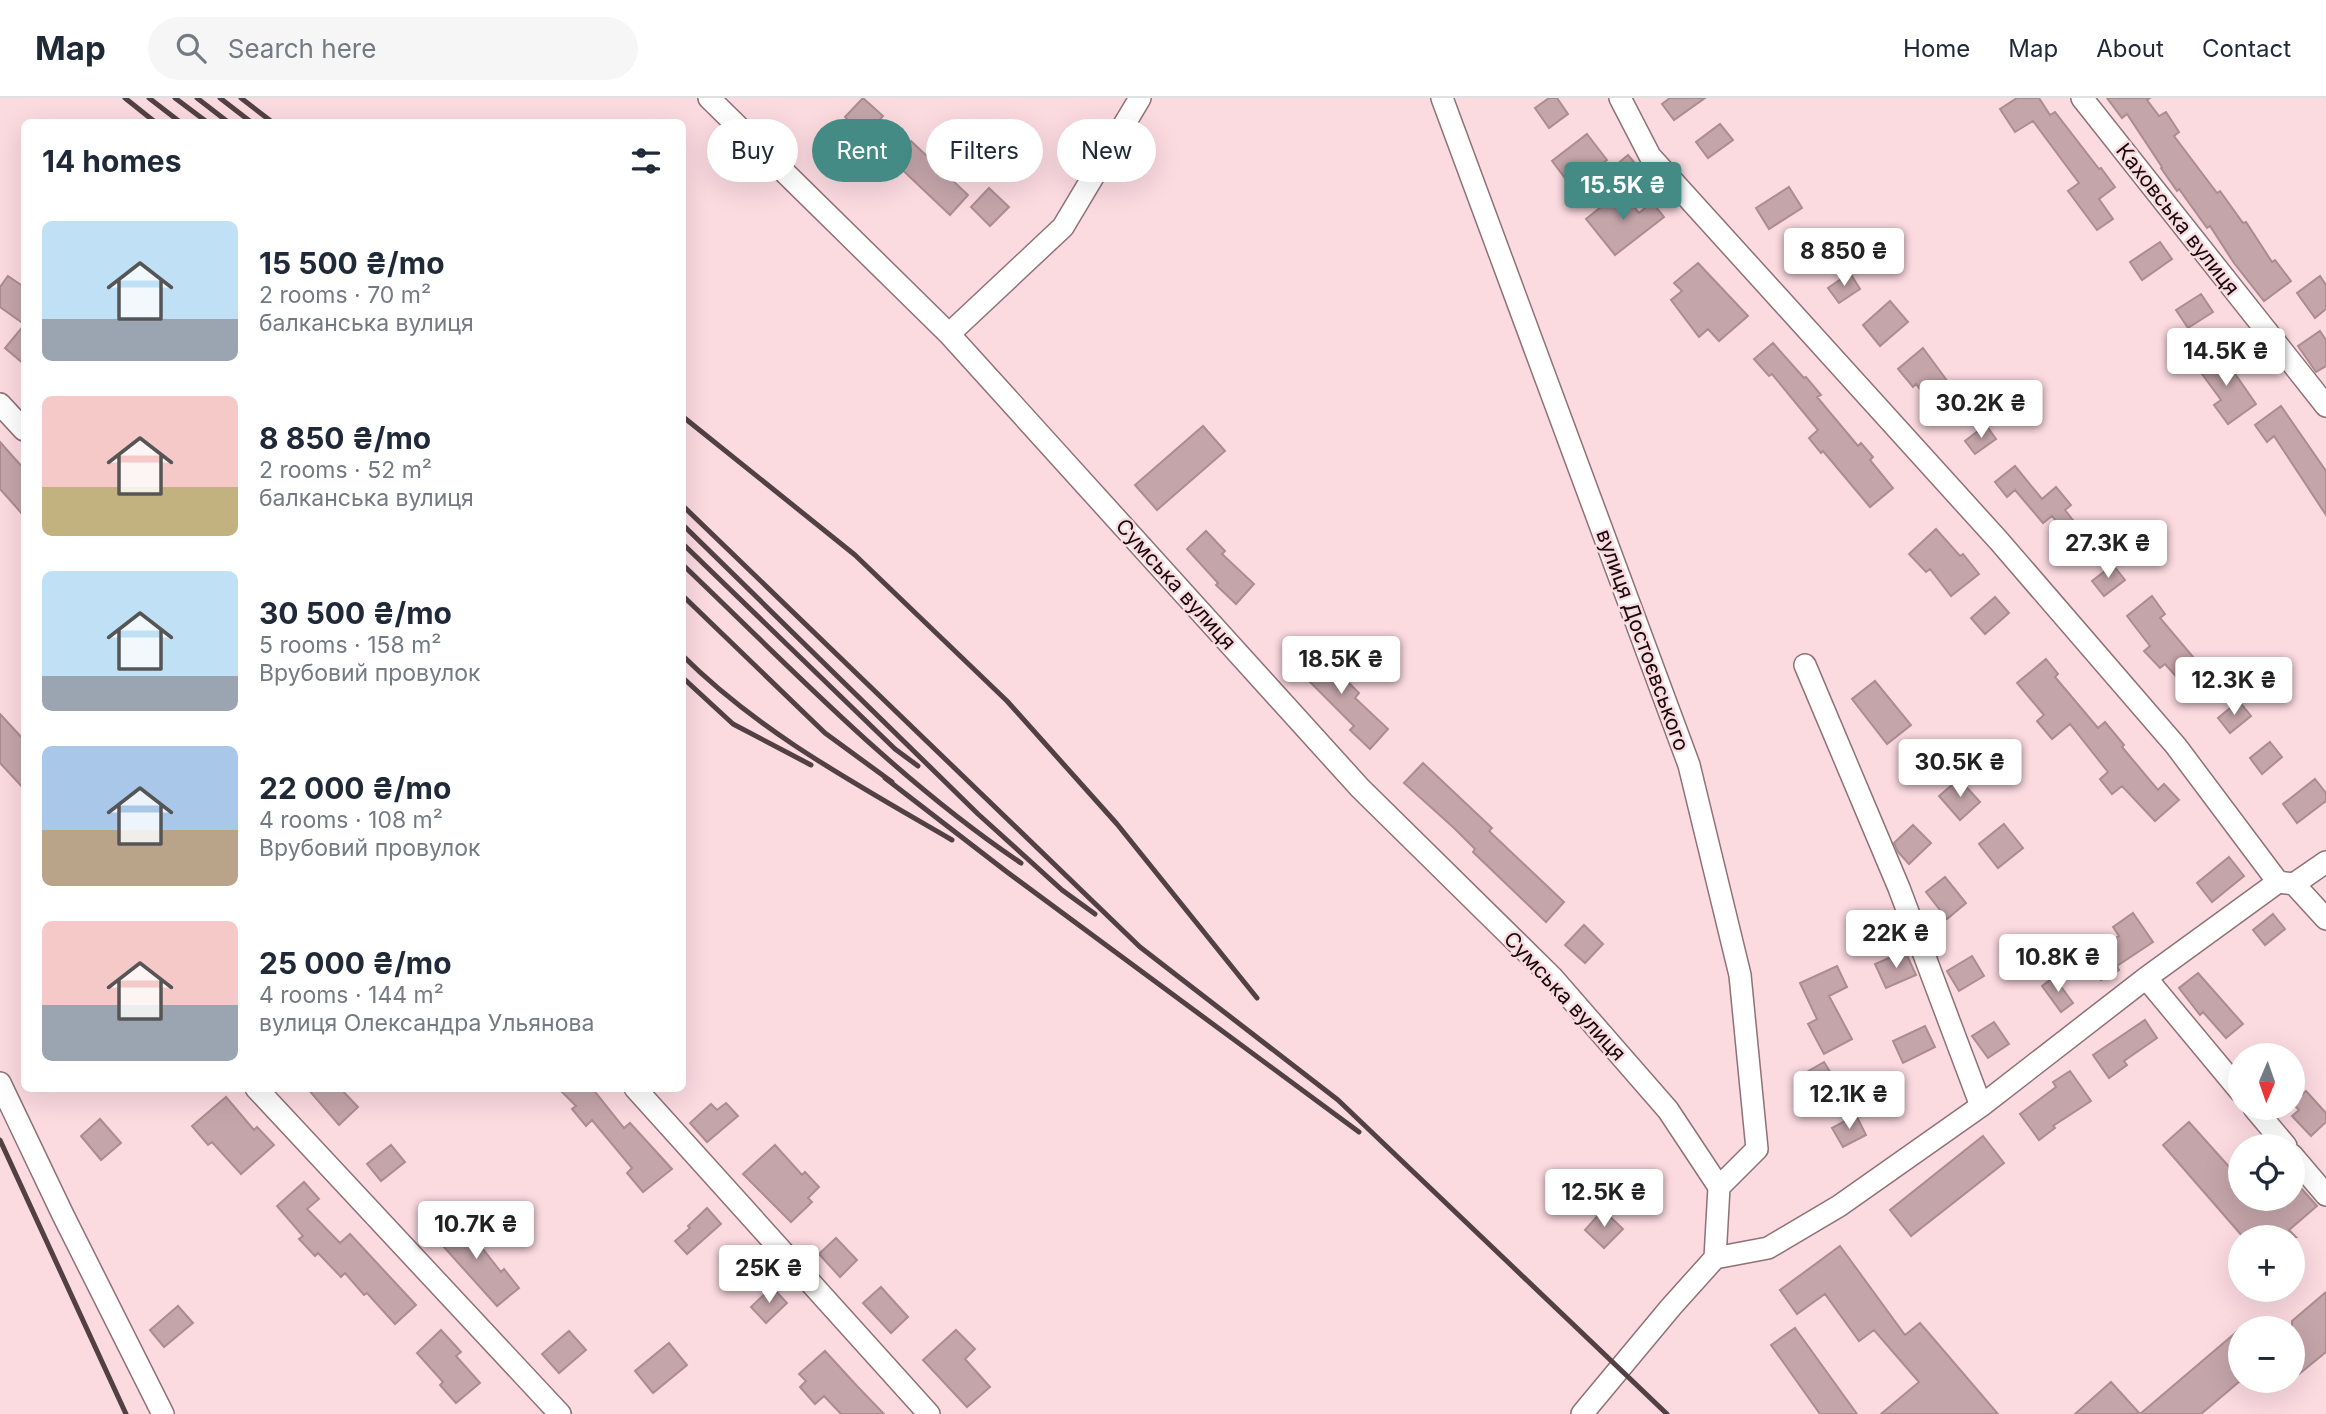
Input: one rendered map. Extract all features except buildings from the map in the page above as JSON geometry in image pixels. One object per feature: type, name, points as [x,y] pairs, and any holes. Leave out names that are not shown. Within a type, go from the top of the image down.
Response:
[{"type":"street","name":"Сумська вулиця","points":[[709,98],[950,334],[1360,788],[1552,977],[1668,1110],[1719,1187]]},
{"type":"street","points":[[950,334],[1063,227],[1140,98]]},
{"type":"street","name":"вулиця Достоєвського","points":[[1442,98],[1689,765],[1740,975],[1757,1149],[1719,1187]]},
{"type":"street","points":[[1620,98],[1650,156],[2008,551],[2176,746],[2286,883],[2326,919]]},
{"type":"street","name":"Каховська вулиця","points":[[2082,98],[2326,406]]},
{"type":"street","points":[[0,404],[21,427]]},
{"type":"street","points":[[1805,664],[1899,888],[1980,1106]]},
{"type":"street","points":[[1582,1414],[1671,1307],[1716,1258],[1768,1248],[1839,1206],[1980,1106],[2146,978],[2286,883],[2326,862]]},
{"type":"street","points":[[2146,978],[2228,1077]]},
{"type":"street","points":[[0,1083],[163,1414]]},
{"type":"street","points":[[260,1092],[560,1414]]},
{"type":"street","points":[[639,1092],[929,1414]]},
{"type":"street","points":[[2264,1120],[2276,1134]]},
{"type":"street","points":[[2305,1170],[2326,1195]]},
{"type":"street","points":[[1716,1258],[1719,1187]]},
{"type":"railway","points":[[125,98],[151,119]]},
{"type":"railway","points":[[149,98],[176,119]]},
{"type":"railway","points":[[175,98],[203,119]]},
{"type":"railway","points":[[197,98],[224,119]]},
{"type":"railway","points":[[220,98],[247,119]]},
{"type":"railway","points":[[241,98],[268,119]]},
{"type":"railway","points":[[686,419],[855,555],[1007,701],[1117,824],[1257,998]]},
{"type":"railway","points":[[686,509],[1140,947],[1338,1100],[1667,1414]]},
{"type":"railway","points":[[686,528],[978,814],[1062,890],[1095,914]]},
{"type":"railway","points":[[686,547],[895,749],[918,766]]},
{"type":"railway","points":[[686,568],[888,759],[975,830],[1021,863]]},
{"type":"railway","points":[[686,599],[825,733],[892,782]]},
{"type":"railway","points":[[686,659],[712,683],[777,733],[846,778],[952,840]]},
{"type":"railway","points":[[686,681],[733,724],[811,765]]},
{"type":"railway","points":[[885,778],[1007,872],[1359,1132]]},
{"type":"railway","points":[[0,1140],[126,1414]]}]
